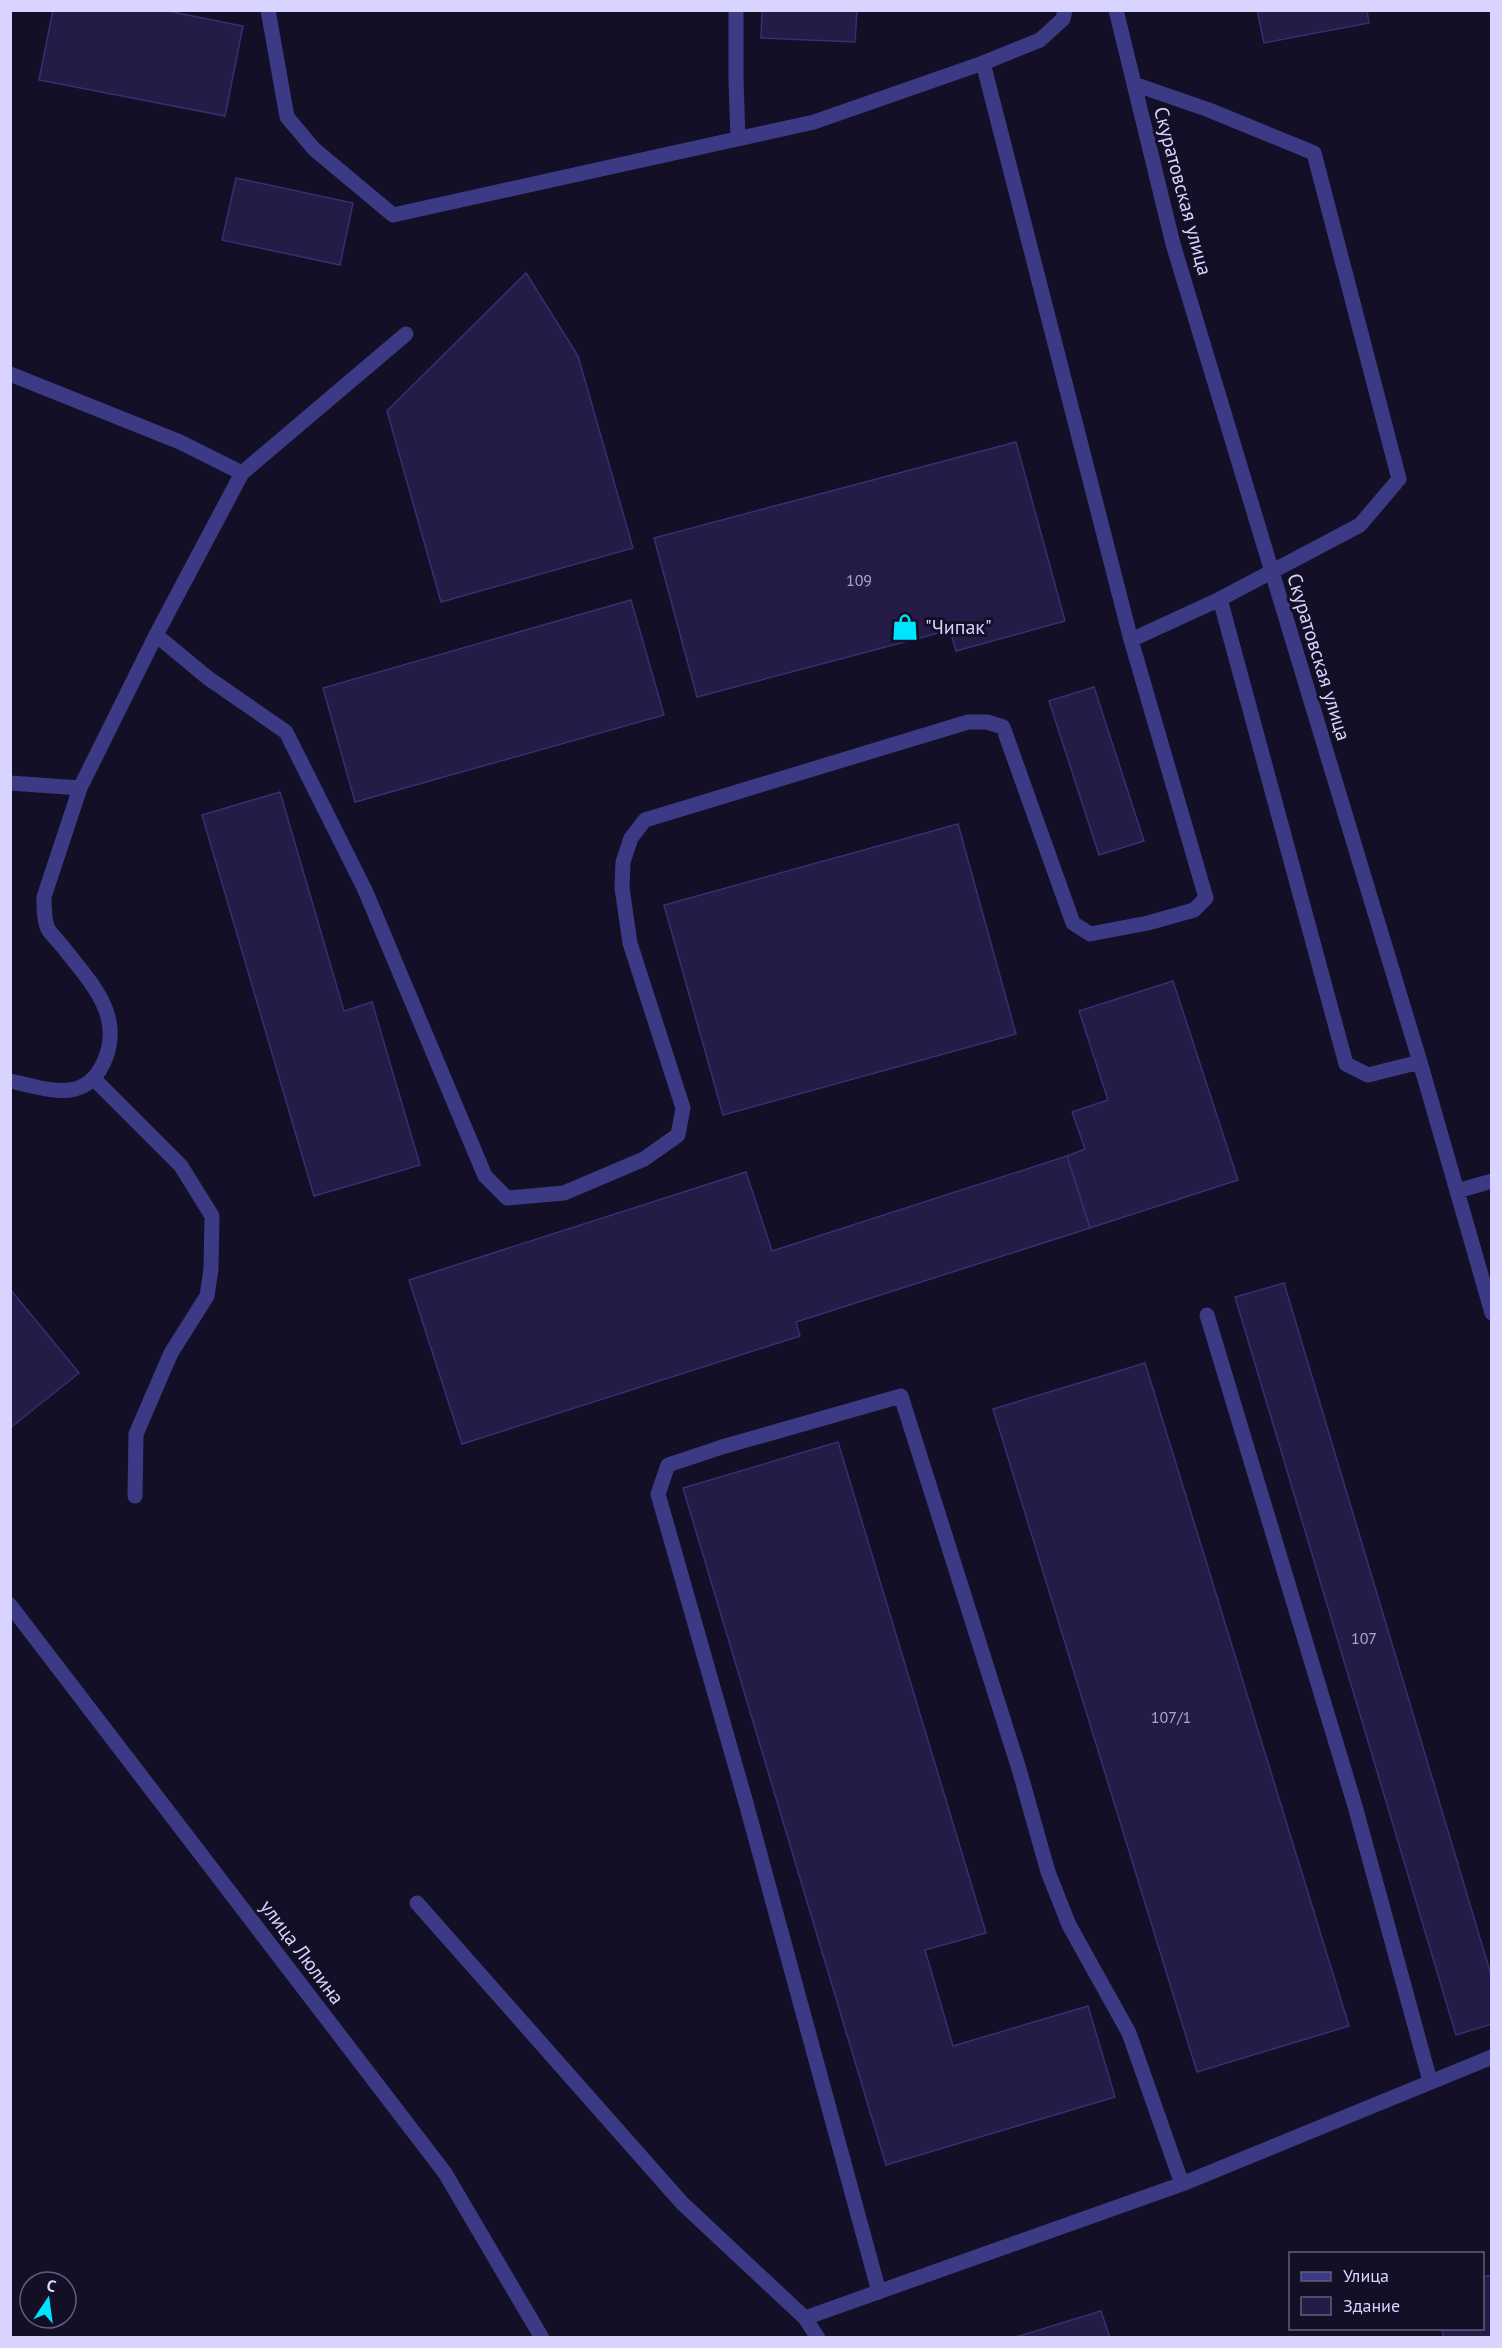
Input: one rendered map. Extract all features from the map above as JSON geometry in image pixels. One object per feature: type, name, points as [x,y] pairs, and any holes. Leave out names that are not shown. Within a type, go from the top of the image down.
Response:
[{"type":"street","points":[[268,10],[287,117],[314,149],[393,215],[814,122],[983,63],[1040,40],[1063,19],[1065,10]]},
{"type":"street","points":[[736,10],[738,139]]},
{"type":"street","name":"Скуратовская улица","points":[[1116,10],[1173,244],[1420,1062],[1491,1313]]},
{"type":"street","points":[[156,635],[208,678],[286,732],[365,890],[485,1176],[507,1198],[564,1193],[644,1159],[678,1135],[683,1108],[630,943],[622,888],[623,862],[631,838],[645,820],[968,722],[987,722],[1003,728],[1073,923],[1090,934],[1148,923],[1194,910],[1206,898],[1131,640],[983,63]]},
{"type":"street","points":[[1131,640],[1220,599],[1360,525],[1399,479],[1314,153],[1209,110],[1134,84]]},
{"type":"street","points":[[10,1082],[67,1092],[94,1079],[111,1043],[110,1017],[102,999],[48,929],[44,897],[81,788],[156,635],[242,473],[406,334]]},
{"type":"street","points":[[10,374],[180,442],[242,473]]},
{"type":"street","points":[[1220,599],[1346,1064],[1368,1075],[1420,1062]]},
{"type":"street","points":[[10,783],[81,788]]},
{"type":"street","points":[[94,1079],[181,1166],[212,1216],[211,1269],[207,1296],[171,1353],[136,1434],[135,1496]]},
{"type":"street","points":[[1457,1191],[1491,1181]]},
{"type":"street","points":[[1207,1315],[1355,1806],[1430,2081]]},
{"type":"street","points":[[879,2292],[746,1803],[658,1494],[668,1465],[722,1447],[901,1396],[1019,1769],[1048,1872],[1069,1925],[1129,2033],[1182,2184]]},
{"type":"street","name":"улица Люлина","points":[[10,1605],[445,2173],[542,2337]]},
{"type":"street","points":[[417,1903],[682,2203],[805,2318],[818,2337]]},
{"type":"street","points":[[805,2318],[1182,2184],[1491,2057]]},
{"type":"building","points":[[53,10],[163,10],[243,26],[225,116],[39,80]]},
{"type":"building","points":[[762,10],[857,10],[855,42],[761,38]]},
{"type":"building","points":[[1257,10],[1367,10],[1369,23],[1264,43]]},
{"type":"building","points":[[236,178],[353,203],[340,265],[222,240]]},
{"type":"building","points":[[526,273],[578,356],[633,548],[441,602],[387,411]]},
{"type":"building","points":[[1016,442],[1065,621],[956,651],[950,630],[697,697],[654,538]]},
{"type":"building","points":[[631,600],[664,715],[355,802],[323,688]]},
{"type":"building","points":[[1094,687],[1144,841],[1099,855],[1049,701]]},
{"type":"building","points":[[280,792],[344,1011],[372,1002],[420,1165],[314,1196],[202,815]]},
{"type":"building","points":[[958,824],[1016,1034],[723,1115],[664,905]]},
{"type":"building","points":[[1173,981],[1238,1180],[1090,1228],[1067,1156],[1085,1149],[1072,1112],[1108,1100],[1079,1011]]},
{"type":"building","points":[[1067,1156],[1090,1228],[796,1322],[800,1336],[462,1444],[409,1280],[746,1172],[772,1251]]},
{"type":"building","points":[[1284,1283],[1492,1978],[1492,2024],[1456,2035],[1235,1297]]},
{"type":"building","points":[[10,1289],[79,1373],[10,1428]]},
{"type":"building","points":[[1145,1363],[1349,2026],[1197,2072],[993,1409]]},
{"type":"building","points":[[838,1442],[986,1933],[925,1950],[953,2046],[1088,2006],[1115,2097],[886,2165],[683,1488]]},
{"type":"building","points":[[1492,2275],[1492,2338],[1444,2338],[1442,2330],[1484,2330],[1484,2277]]},
{"type":"building","points":[[1101,2311],[1110,2338],[1013,2338]]},
{"type":"place","name":"\"Чипак\"","points":[[905,627]]}]
